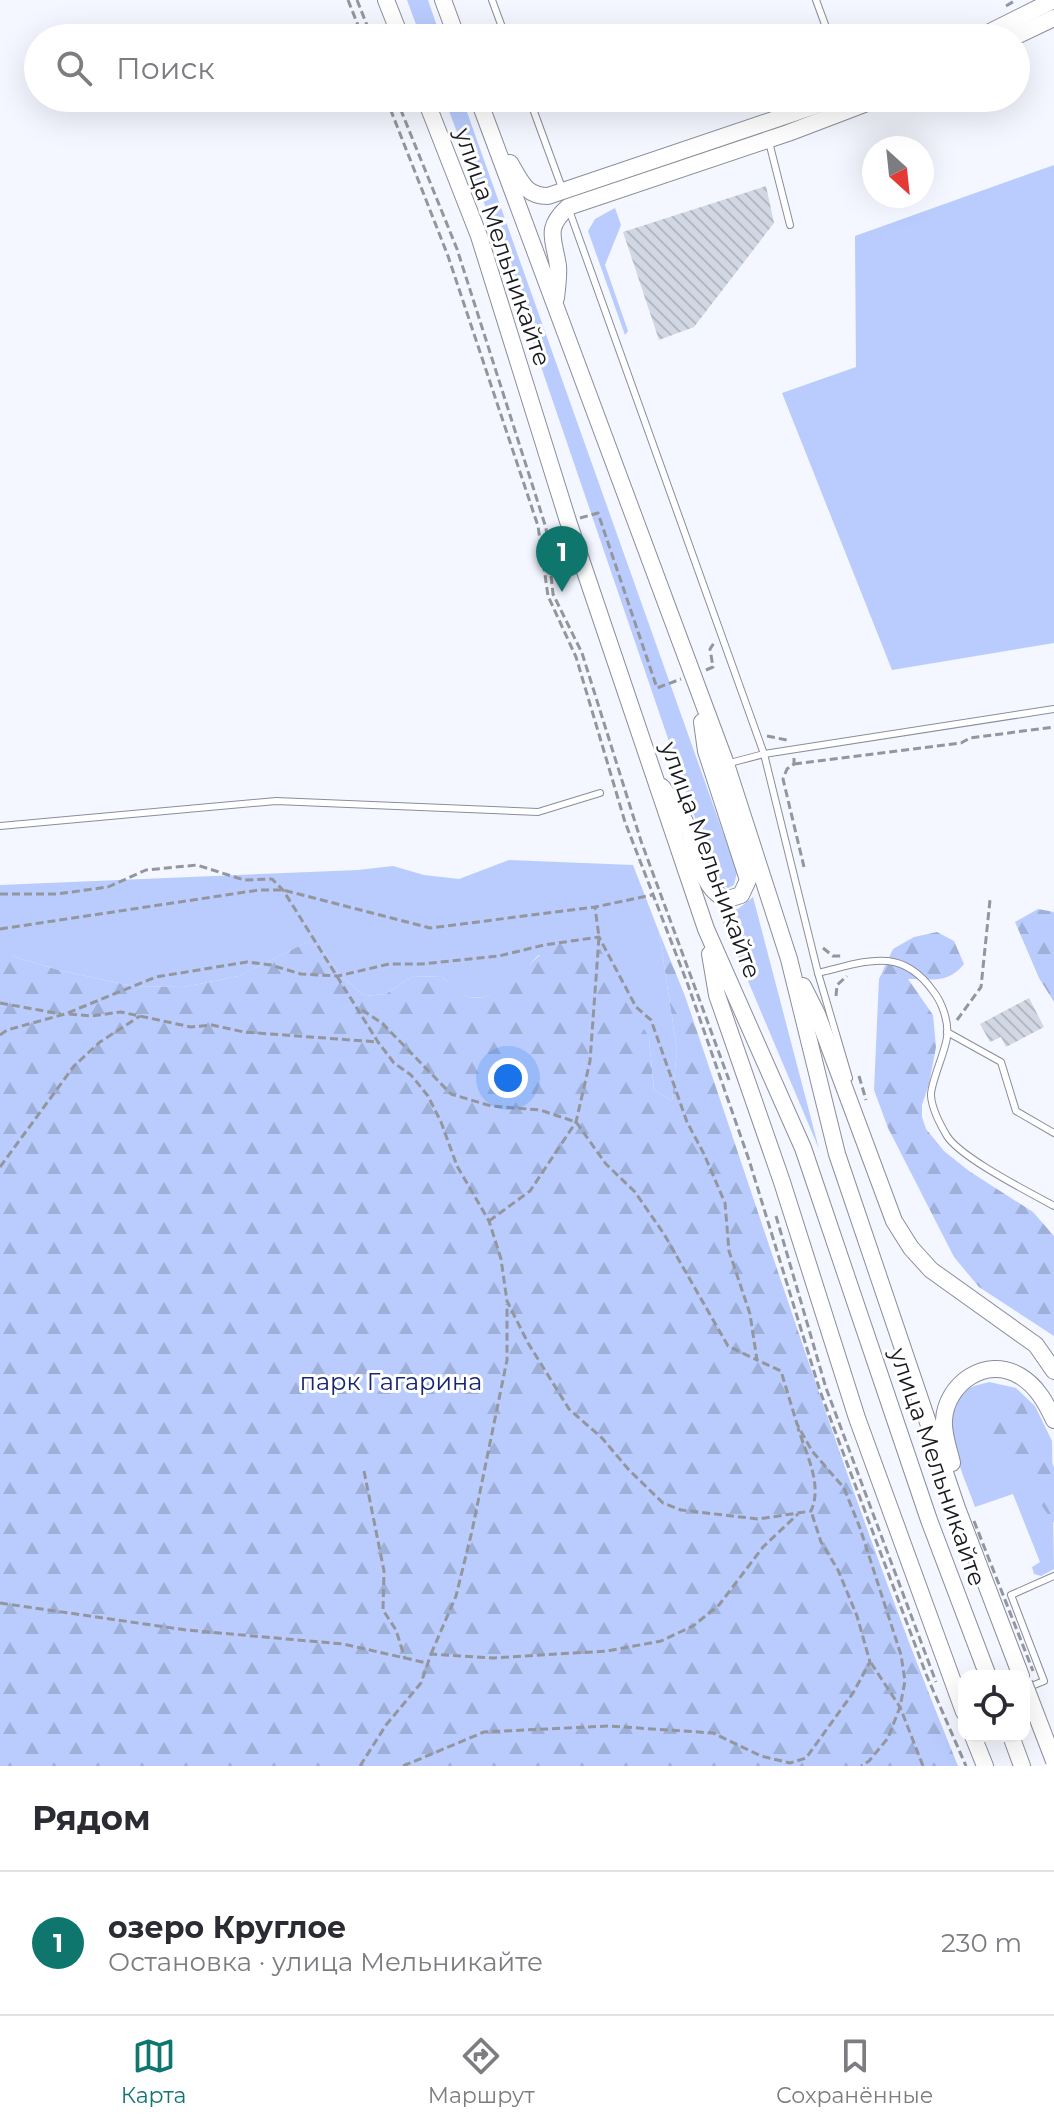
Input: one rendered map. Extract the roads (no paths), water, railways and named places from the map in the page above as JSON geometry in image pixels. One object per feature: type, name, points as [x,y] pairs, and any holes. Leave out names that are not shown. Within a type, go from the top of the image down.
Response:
[{"type":"main road","points":[[386,0],[395,24]]},
{"type":"main road","points":[[443,0],[452,24]]},
{"type":"main road","points":[[1006,24],[1054,0]]},
{"type":"main road","points":[[1030,29],[1054,18]]},
{"type":"main road","name":"улица Мельникайте","points":[[430,112],[479,236],[568,521],[706,929],[803,1148],[929,1520],[986,1670]]},
{"type":"main road","name":"улица Мельникайте","points":[[483,112],[726,764],[789,959],[837,1154],[957,1508],[1025,1670]]},
{"type":"main road","points":[[556,308],[558,267],[552,240],[553,228],[566,199],[800,112]]},
{"type":"main road","points":[[494,143],[528,192],[536,196],[566,199],[768,138],[841,112]]},
{"type":"main road","points":[[654,776],[676,804],[714,893],[728,899],[741,895],[748,880],[706,751],[697,692]]},
{"type":"main road","points":[[706,929],[717,995],[782,1182],[857,1418],[958,1696]]},
{"type":"main road","points":[[789,959],[817,1014],[894,1221],[911,1248],[931,1270],[1036,1345],[1054,1371]]},
{"type":"main road","points":[[957,1508],[956,1475],[944,1421],[953,1391],[963,1380],[988,1370],[1017,1374],[1032,1384],[1054,1420]]},
{"type":"main road","name":"улица Мельникайте","points":[[1030,1682],[1054,1761]]},
{"type":"main road","points":[[975,1742],[985,1766]]},
{"type":"main road","points":[[1013,1742],[1022,1766]]},
{"type":"lane","points":[[492,0],[501,24]]},
{"type":"lane","points":[[816,0],[825,24]]},
{"type":"lane","points":[[534,112],[764,754],[818,973],[868,1147]]},
{"type":"lane","points":[[768,138],[790,225]]},
{"type":"lane","points":[[726,764],[764,754],[1054,709]]},
{"type":"lane","points":[[0,826],[276,801],[538,812],[600,793]]},
{"type":"lane","points":[[818,973],[862,962],[893,959],[917,970],[938,998],[947,1032],[931,1095],[948,1138],[968,1158],[1054,1206]]},
{"type":"lane","points":[[947,1032],[1001,1062],[1016,1111],[1054,1133]]},
{"type":"lane","points":[[1027,1670],[1011,1595],[1054,1576]]},
{"type":"place","name":"озеро Круглое","points":[[562,592]]},
{"type":"park label","name":"парк Гагарина","points":[[391,1381]]}]
